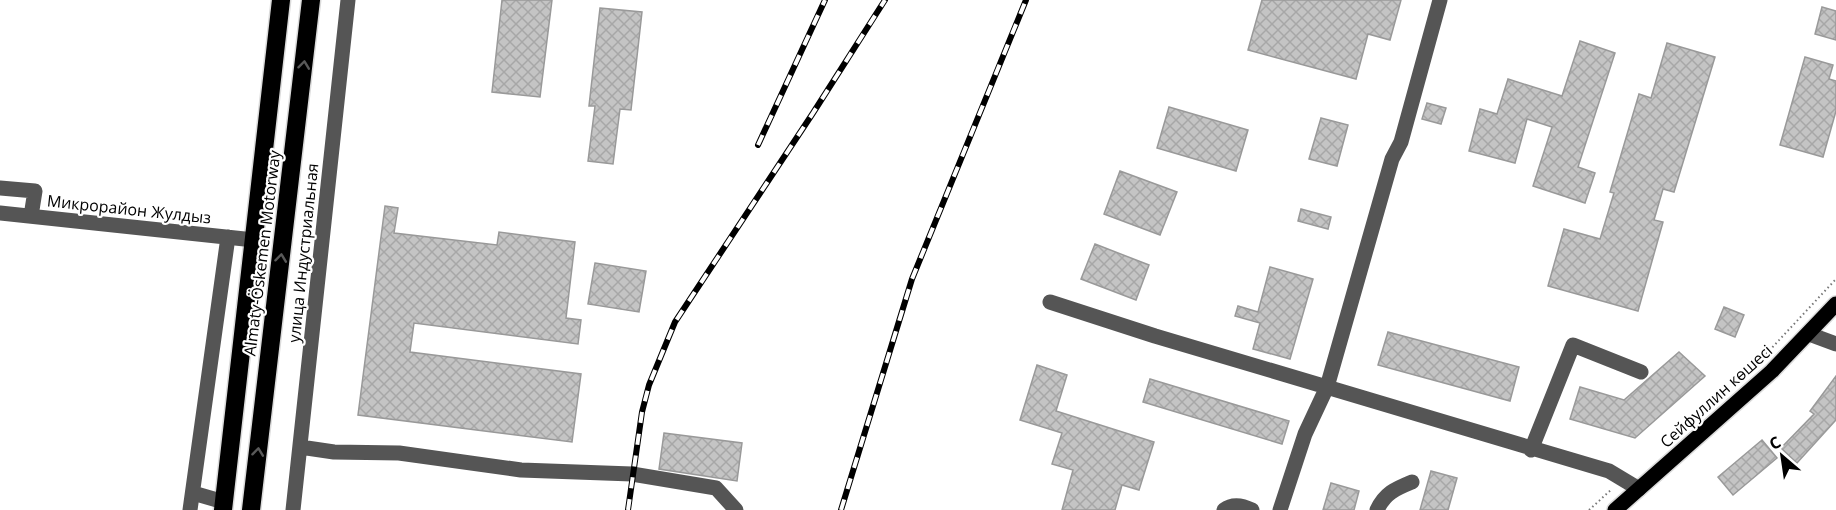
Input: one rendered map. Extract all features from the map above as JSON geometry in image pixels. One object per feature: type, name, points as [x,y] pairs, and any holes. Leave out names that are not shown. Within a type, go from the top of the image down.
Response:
[{"type":"highway","name":"Almaty-Öskemen Motorway","points":[[223,506],[281,0]]},
{"type":"highway","name":"Almaty-Öskemen Motorway","points":[[251,510],[311,0]]},
{"type":"main road","name":"Сейфуллин көшесі","points":[[1615,510],[1772,371],[1836,304]]},
{"type":"street","name":"улица Индустриальная","points":[[293,510],[348,0]]},
{"type":"street","points":[[1280,510],[1305,434],[1327,387],[1392,159],[1401,142],[1440,0]]},
{"type":"street","points":[[0,188],[35,191],[31,216]]},
{"type":"street","name":"Микрорайон Жулдыз","points":[[0,213],[254,240]]},
{"type":"street","points":[[190,510],[228,237]]},
{"type":"street","points":[[1050,302],[1531,450],[1609,471],[1639,489]]},
{"type":"street","points":[[1809,334],[1836,344]]},
{"type":"street","points":[[1531,450],[1573,345],[1641,372]]},
{"type":"street","points":[[300,447],[334,452],[399,453],[521,470],[632,474],[717,488],[736,510]]},
{"type":"street","points":[[1377,510],[1383,498],[1392,490],[1412,482]]},
{"type":"street","points":[[193,493],[223,506]]},
{"type":"street","points":[[1224,510],[1229,506],[1243,505],[1252,510]]},
{"type":"path","points":[[1748,374],[1836,279]]},
{"type":"path","points":[[1589,510],[1624,479]]},
{"type":"building","points":[[502,0],[552,0],[540,97],[492,92]]},
{"type":"building","points":[[1262,0],[1401,0],[1390,40],[1368,34],[1356,79],[1248,50]]},
{"type":"building","points":[[1822,7],[1836,11],[1836,40],[1815,34]]},
{"type":"building","points":[[600,8],[642,12],[631,110],[620,109],[613,164],[588,161],[595,106],[589,106]]},
{"type":"building","points":[[1580,41],[1615,53],[1578,167],[1595,173],[1585,203],[1533,186],[1552,127],[1527,119],[1515,163],[1469,151],[1480,109],[1497,114],[1508,79],[1562,96]]},
{"type":"building","points":[[1667,43],[1715,57],[1674,192],[1663,189],[1654,220],[1663,222],[1638,311],[1548,286],[1564,229],[1600,239],[1614,193],[1610,192],[1639,94],[1651,98]]},
{"type":"building","points":[[1805,57],[1833,65],[1829,79],[1836,81],[1836,111],[1823,157],[1780,145]]},
{"type":"building","points":[[1427,103],[1446,108],[1441,124],[1422,119]]},
{"type":"building","points":[[1169,107],[1248,130],[1236,171],[1157,148]]},
{"type":"building","points":[[1321,118],[1348,125],[1337,166],[1309,159]]},
{"type":"building","points":[[1120,171],[1177,192],[1160,235],[1104,214]]},
{"type":"building","points":[[385,206],[398,208],[394,233],[497,245],[499,232],[575,242],[566,318],[581,320],[578,344],[414,323],[410,352],[581,374],[572,442],[358,415]]},
{"type":"building","points":[[1301,209],[1331,217],[1328,229],[1298,221]]},
{"type":"building","points":[[1095,244],[1149,265],[1136,300],[1081,279]]},
{"type":"building","points":[[595,263],[646,271],[639,312],[588,304]]},
{"type":"building","points":[[1270,267],[1313,279],[1290,359],[1253,349],[1260,323],[1235,316],[1238,306],[1258,312]]},
{"type":"building","points":[[1724,307],[1744,315],[1735,337],[1715,329]]},
{"type":"building","points":[[1388,332],[1519,367],[1510,401],[1378,365]]},
{"type":"building","points":[[1679,352],[1705,376],[1635,438],[1570,419],[1580,387],[1624,400]]},
{"type":"building","points":[[1037,365],[1067,375],[1056,411],[1154,442],[1139,490],[1122,485],[1115,510],[1062,510],[1073,470],[1052,464],[1062,433],[1020,420]]},
{"type":"building","points":[[1836,376],[1836,420],[1797,463],[1781,448],[1814,414],[1810,411]]},
{"type":"building","points":[[1150,379],[1289,421],[1282,444],[1143,402]]},
{"type":"building","points":[[664,433],[742,443],[737,481],[659,469]]},
{"type":"building","points":[[1762,440],[1777,458],[1733,495],[1718,477]]},
{"type":"building","points":[[1431,471],[1457,478],[1448,510],[1420,510]]},
{"type":"building","points":[[1331,483],[1359,491],[1354,510],[1323,510]]},
{"type":"railway","points":[[758,145],[825,0]]},
{"type":"railway","points":[[628,510],[642,412],[649,385],[675,322],[885,0]]},
{"type":"railway","points":[[841,510],[912,279],[1026,0]]}]
